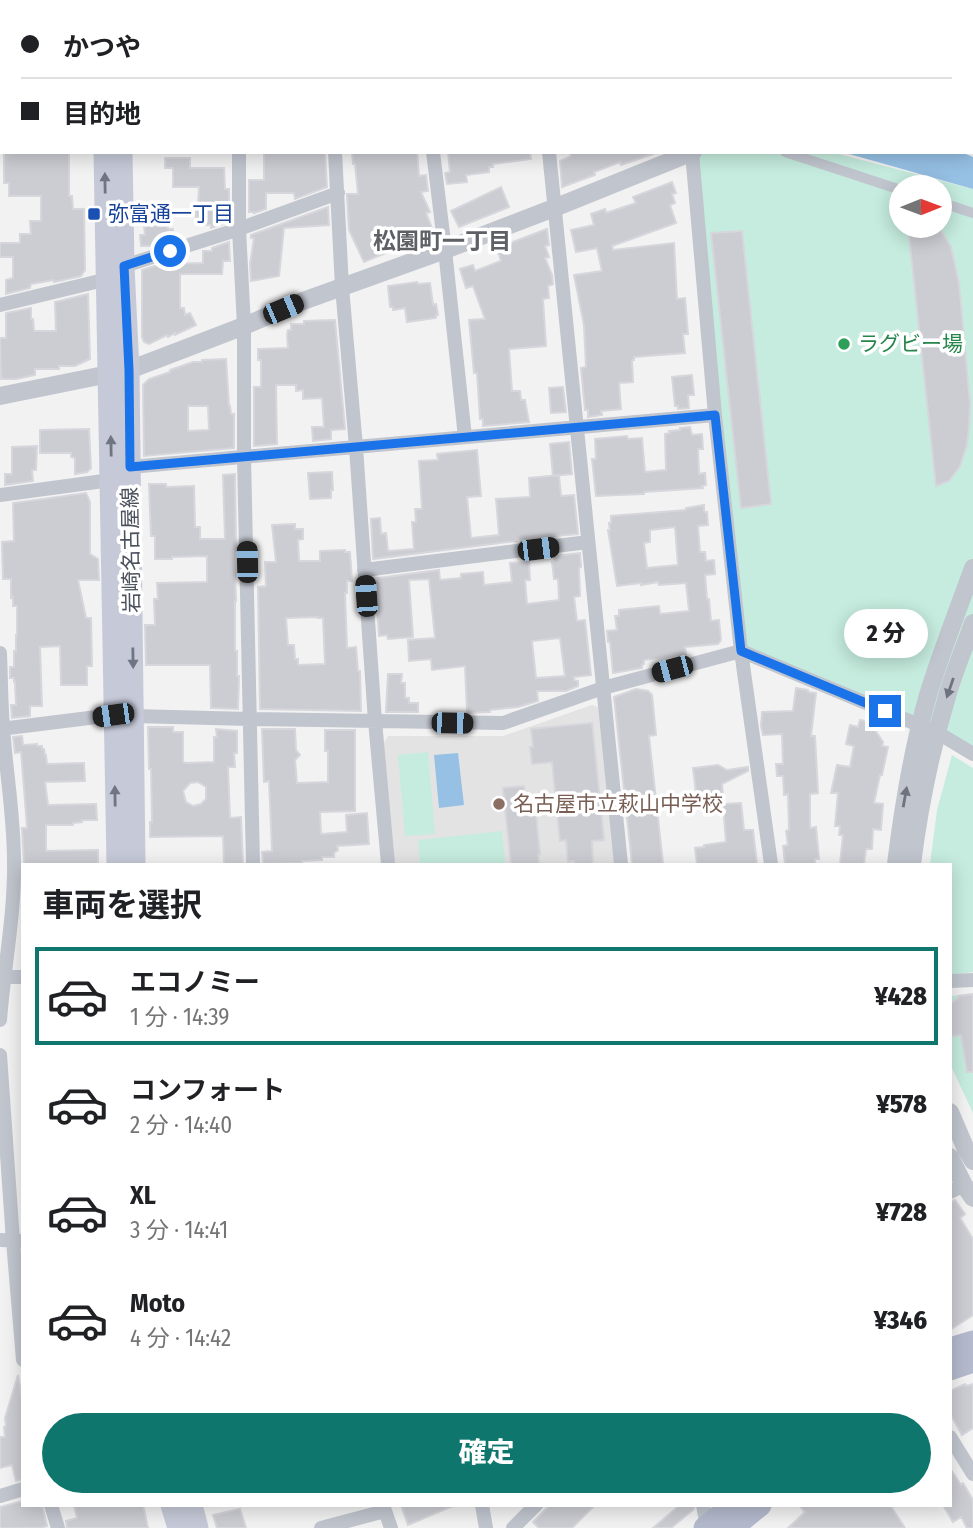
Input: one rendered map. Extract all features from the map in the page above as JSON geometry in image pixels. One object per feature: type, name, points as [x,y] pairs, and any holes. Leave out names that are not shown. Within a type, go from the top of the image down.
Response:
[{"type":"main road","name":"岩崎名古屋線","points":[[104,154],[116,273],[119,372],[130,467],[117,863]]},
{"type":"main road","name":"岩崎名古屋線","points":[[116,273],[122,154]]},
{"type":"main road","name":"岩崎名古屋線","points":[[119,372],[111,480],[123,715],[135,863]]},
{"type":"main road","points":[[952,1348],[973,1342]]},
{"type":"main road","points":[[952,1368],[973,1361]]},
{"type":"main road","points":[[172,1507],[178,1528]]},
{"type":"main road","points":[[193,1507],[198,1528]]},
{"type":"main road","points":[[705,1522],[730,1507]]},
{"type":"main road","points":[[732,1528],[758,1507]]},
{"type":"street","points":[[239,154],[253,863]]},
{"type":"street","points":[[335,154],[342,287],[388,863]]},
{"type":"street","points":[[433,154],[465,437]]},
{"type":"street","points":[[549,154],[621,863]]},
{"type":"street","points":[[0,396],[119,372],[303,301],[446,250],[690,154]]},
{"type":"street","points":[[693,154],[715,415],[741,651],[771,863]]},
{"type":"street","points":[[791,154],[889,186]]},
{"type":"street","points":[[0,305],[116,273],[338,193]]},
{"type":"street","points":[[952,206],[973,213]]},
{"type":"street","points":[[130,467],[715,415]]},
{"type":"street","points":[[0,495],[111,480]]},
{"type":"street","points":[[364,570],[588,542]]},
{"type":"street","points":[[896,863],[902,810],[920,725],[973,568]]},
{"type":"street","points":[[912,863],[919,813],[937,733],[973,623]]},
{"type":"street","points":[[1,729],[123,715],[503,723],[603,688],[741,651],[920,725],[973,754]]},
{"type":"street","points":[[0,653],[1,729],[11,801],[14,861],[12,919],[2,978],[0,1020]]},
{"type":"street","points":[[2,978],[21,977]]},
{"type":"street","points":[[952,981],[973,980]]},
{"type":"street","points":[[0,1055],[21,1338]]},
{"type":"street","points":[[952,1116],[973,1161]]},
{"type":"street","points":[[952,1163],[962,1192]]},
{"type":"street","points":[[952,1440],[973,1474]]},
{"type":"street","points":[[0,1496],[21,1490]]},
{"type":"street","points":[[52,1507],[58,1528]]},
{"type":"street","points":[[482,1507],[486,1528]]},
{"type":"street","points":[[513,1528],[534,1507]]},
{"type":"street","points":[[321,1528],[384,1508],[391,1528]]},
{"type":"shaded area","name":"名古屋市立萩山中学校","points":[[592,705],[598,707],[616,863],[394,863],[383,744],[388,736],[503,736]]},
{"type":"green space","points":[[693,154],[839,154],[919,175],[889,175],[889,238],[952,238],[952,184],[973,189],[973,754],[741,651]]},
{"type":"green space","points":[[428,752],[435,834],[405,836],[398,755]]},
{"type":"green space","points":[[952,755],[973,768],[973,972],[952,975],[952,863],[930,863],[937,810]]},
{"type":"green space","points":[[502,831],[505,863],[420,863],[418,840]]},
{"type":"green space","points":[[973,994],[973,1113],[952,1068],[952,996]]},
{"type":"water","points":[[849,154],[966,154],[973,157],[973,189],[952,183],[952,175],[923,175]]},
{"type":"water","points":[[458,753],[464,805],[439,808],[434,755]]},
{"type":"building","points":[[4,154],[69,154],[69,196],[72,196],[73,209],[84,209],[85,270],[81,276],[31,284],[30,288],[6,294],[6,280],[13,278],[13,257],[0,257],[0,243],[20,243],[20,234],[31,234],[30,221],[41,221],[41,196],[9,196],[9,183],[4,183]]},
{"type":"building","points":[[264,154],[325,154],[327,187],[295,199],[294,193],[266,193],[266,209],[249,212],[249,180],[264,180]]},
{"type":"building","points":[[352,154],[417,154],[419,176],[426,175],[428,191],[421,192],[430,212],[426,213],[432,228],[428,230],[431,236],[364,262],[349,230],[347,194],[358,194]]},
{"type":"building","points":[[448,154],[530,154],[531,159],[493,164],[493,167],[489,167],[489,172],[466,175],[467,182],[447,184],[445,173],[450,172]]},
{"type":"building","points":[[653,154],[621,165],[620,162],[562,187],[560,161],[571,156]]},
{"type":"building","points":[[165,158],[190,158],[190,168],[224,168],[225,189],[229,189],[227,223],[211,228],[211,225],[196,225],[199,187],[173,187],[173,168],[165,168]]},
{"type":"building","points":[[672,182],[676,193],[672,194],[675,203],[670,205],[676,223],[612,246],[613,250],[674,243],[677,299],[685,298],[688,334],[683,334],[685,353],[634,357],[633,382],[619,383],[621,409],[601,411],[602,415],[588,417],[581,368],[586,367],[584,325],[574,275],[602,271],[597,248],[576,252],[571,230],[594,225],[591,214],[605,209],[606,213],[636,203],[633,197]]},
{"type":"building","points":[[501,187],[509,207],[459,227],[451,211]]},
{"type":"building","points":[[328,207],[329,225],[284,228],[279,276],[251,281],[250,264],[254,238],[251,238],[251,235]]},
{"type":"building","points":[[144,226],[168,226],[168,229],[173,229],[173,240],[155,246],[141,246],[140,235],[145,235]]},
{"type":"building","points":[[547,229],[549,245],[545,246],[549,257],[545,258],[553,284],[548,286],[549,298],[543,299],[546,346],[509,349],[512,391],[520,391],[521,400],[525,400],[529,422],[483,426],[469,320],[485,319],[473,286],[466,288],[460,269],[473,265],[475,271],[501,261],[497,248]]},
{"type":"building","points":[[742,231],[771,504],[741,508],[711,233]]},
{"type":"building","points":[[909,238],[945,238],[951,247],[959,283],[970,404],[967,445],[960,466],[949,481],[936,486]]},
{"type":"building","points":[[229,242],[230,261],[223,261],[222,274],[180,274],[180,308],[184,308],[185,315],[190,313],[196,325],[149,344],[144,342],[142,270],[171,264],[203,263],[203,251],[212,251],[212,248]]},
{"type":"building","points":[[430,283],[433,305],[436,304],[438,315],[436,318],[407,322],[405,308],[393,310],[393,307],[390,307],[388,286]]},
{"type":"building","points":[[88,294],[90,359],[75,366],[59,366],[59,369],[35,369],[35,375],[1,379],[0,338],[6,338],[6,313],[31,308],[34,331],[56,331],[55,302]]},
{"type":"building","points":[[335,320],[345,429],[331,430],[331,439],[313,441],[312,427],[324,427],[322,398],[303,399],[303,390],[296,391],[296,385],[276,385],[277,444],[254,446],[254,387],[261,387],[261,360],[258,360],[258,349],[288,348],[287,335],[291,324]]},
{"type":"building","points":[[226,359],[229,406],[231,414],[234,414],[234,448],[144,456],[143,385],[149,379],[170,370],[202,360]],"holes":[[[188,406],[208,406],[209,430],[188,431]]]},
{"type":"building","points":[[692,375],[694,395],[688,395],[689,408],[678,409],[678,406],[675,406],[672,377]]},
{"type":"building","points":[[563,387],[566,412],[551,413],[549,388]]},
{"type":"building","points":[[690,427],[692,435],[702,434],[703,449],[698,449],[699,474],[705,473],[706,485],[702,486],[703,488],[596,496],[592,459],[596,459],[595,439],[627,436],[628,439],[642,438],[645,472],[666,470],[665,434]]},
{"type":"building","points":[[89,429],[91,468],[87,472],[75,474],[75,458],[71,457],[71,453],[40,453],[40,430]]},
{"type":"building","points":[[569,442],[572,474],[553,476],[550,444]]},
{"type":"building","points":[[37,446],[36,470],[32,470],[33,481],[5,485],[5,474],[12,474],[12,447]]},
{"type":"building","points":[[477,450],[481,496],[467,497],[471,538],[499,535],[496,499],[530,497],[529,478],[559,475],[561,496],[574,495],[578,534],[516,539],[373,559],[371,519],[380,518],[381,534],[386,533],[388,551],[414,549],[412,522],[416,522],[415,509],[422,509],[419,461],[438,460],[437,454]]},
{"type":"building","points":[[332,472],[331,498],[310,499],[308,473]]},
{"type":"building","points":[[235,474],[235,651],[239,676],[238,709],[211,708],[210,665],[146,665],[145,625],[155,625],[154,599],[158,599],[157,583],[207,582],[207,556],[155,559],[155,536],[151,536],[149,484],[166,484],[166,487],[194,486],[195,527],[200,527],[200,539],[225,539],[223,475]]},
{"type":"building","points":[[86,493],[90,502],[90,554],[98,559],[99,580],[78,580],[86,618],[91,618],[92,666],[87,666],[87,685],[61,685],[60,646],[40,647],[42,706],[30,706],[30,716],[12,718],[11,705],[16,705],[15,682],[14,678],[10,678],[10,667],[14,667],[16,651],[17,606],[13,606],[13,597],[11,598],[11,579],[3,579],[2,542],[14,541],[13,503]]},
{"type":"building","points":[[704,505],[704,512],[707,512],[708,525],[698,526],[700,552],[705,552],[706,561],[714,560],[715,574],[705,575],[707,599],[711,621],[719,620],[721,640],[718,644],[685,647],[686,654],[644,660],[642,668],[613,673],[607,631],[617,630],[615,616],[619,616],[619,610],[659,606],[660,614],[689,611],[686,583],[659,585],[658,582],[617,586],[608,530],[611,516]],"holes":[[[675,527],[678,565],[647,568],[644,543],[650,542],[650,530]]]},
{"type":"building","points":[[295,524],[295,529],[303,529],[303,539],[298,540],[299,561],[320,561],[320,551],[350,552],[352,581],[347,581],[345,593],[347,648],[356,647],[360,671],[361,711],[260,709],[258,587],[266,586],[265,562],[276,562],[272,525]],"holes":[[[286,618],[323,618],[325,664],[298,665],[294,645],[288,645]]]},
{"type":"building","points":[[580,553],[580,596],[574,597],[577,621],[585,620],[591,675],[574,677],[578,686],[566,691],[537,691],[538,701],[518,707],[467,713],[465,666],[432,670],[431,659],[409,661],[408,640],[435,638],[429,579],[409,580],[413,637],[388,639],[387,635],[379,636],[375,581],[379,581],[378,578],[439,570],[440,580],[483,572],[484,585],[512,582],[510,563],[529,562],[530,580],[525,580],[527,604],[559,600],[558,579],[554,579],[552,562],[554,556]],"holes":[[[560,638],[565,676],[536,678],[532,641]]]},
{"type":"building","points":[[388,674],[402,674],[401,683],[405,683],[405,698],[409,698],[409,703],[418,703],[418,712],[386,712]]},
{"type":"building","points":[[796,688],[816,693],[811,736],[815,736],[818,793],[810,794],[810,828],[816,827],[819,859],[815,859],[815,863],[785,863],[783,846],[788,845],[788,794],[784,795],[783,776],[777,776],[776,764],[783,764],[782,734],[763,735],[761,726],[762,712],[793,711]]},
{"type":"building","points":[[636,689],[648,691],[652,695],[656,735],[649,736],[663,863],[632,863],[614,697]]},
{"type":"building","points":[[860,720],[876,723],[875,730],[883,742],[882,746],[888,747],[874,803],[883,804],[881,830],[873,829],[872,849],[866,849],[864,863],[840,863],[843,835],[839,835],[840,826],[835,826],[838,793],[831,793],[837,765],[850,767],[854,746],[846,744],[850,725],[858,727]]},
{"type":"building","points":[[592,723],[604,840],[592,841],[593,863],[568,862],[566,840],[560,841],[552,762],[532,764],[531,729]]},
{"type":"building","points":[[148,727],[173,727],[173,732],[183,732],[183,762],[186,763],[214,762],[216,729],[237,731],[235,767],[228,767],[230,818],[241,817],[243,863],[224,863],[223,836],[150,837],[151,769]],"holes":[[[198,782],[206,787],[206,799],[193,806],[186,802],[183,791],[190,783]]]},
{"type":"building","points":[[262,729],[295,729],[296,750],[300,755],[295,760],[297,783],[328,782],[325,730],[355,730],[355,811],[320,812],[321,834],[347,832],[346,815],[367,813],[369,844],[337,846],[334,857],[322,857],[322,860],[263,863],[262,852],[272,851],[269,781],[264,782]]},
{"type":"building","points":[[22,736],[23,745],[42,746],[47,764],[84,763],[85,781],[45,782],[48,805],[96,804],[97,820],[82,820],[73,825],[46,825],[46,851],[98,850],[98,863],[24,863],[22,828],[27,828],[21,752],[15,753],[13,737]]},
{"type":"building","points":[[718,765],[727,770],[748,767],[748,771],[722,784],[723,798],[697,801],[693,768]]},
{"type":"building","points":[[524,786],[526,805],[535,804],[539,863],[511,863],[503,788]]},
{"type":"building","points":[[741,803],[744,830],[753,830],[757,863],[697,863],[695,848],[726,842],[723,804]]},
{"type":"building","points":[[973,994],[973,1072],[967,1072],[961,1035],[952,1037],[952,1002],[958,996]]},
{"type":"building","points":[[955,1200],[965,1214],[960,1218],[973,1239],[973,1315],[952,1329],[952,1201]]},
{"type":"building","points":[[18,1375],[21,1393],[21,1480],[16,1481],[12,1465],[0,1468],[0,1437],[5,1437],[5,1418]]},
{"type":"building","points":[[965,1384],[973,1384],[973,1428],[962,1435],[952,1417],[952,1390]]},
{"type":"building","points":[[952,1471],[973,1500],[973,1528],[967,1528],[961,1517],[953,1522],[944,1507],[952,1507]]},
{"type":"building","points":[[21,1502],[21,1507],[42,1507],[47,1526],[0,1528],[0,1507]]},
{"type":"building","points":[[74,1507],[143,1507],[148,1528],[67,1528],[66,1521],[77,1518]]},
{"type":"building","points":[[402,1507],[450,1507],[408,1525]]},
{"type":"building","points":[[548,1507],[593,1507],[572,1528],[539,1528],[533,1522]]},
{"type":"building","points":[[678,1507],[694,1507],[671,1528],[653,1528]]},
{"type":"building","points":[[801,1507],[891,1507],[905,1528],[788,1528],[805,1512]]},
{"type":"building","points":[[240,1509],[246,1528],[217,1528],[213,1515]]},
{"type":"place","name":"弥富通一丁目","points":[[94,214]]},
{"type":"place","name":"ラグビー場","points":[[844,344]]},
{"type":"place","name":"名古屋市立萩山中学校","points":[[499,804]]},
{"type":"district","name":"松園町一丁目","points":[[442,241]]},
{"type":"route","points":[[170,251],[124,266],[130,467],[715,415],[741,651],[885,711]]}]
